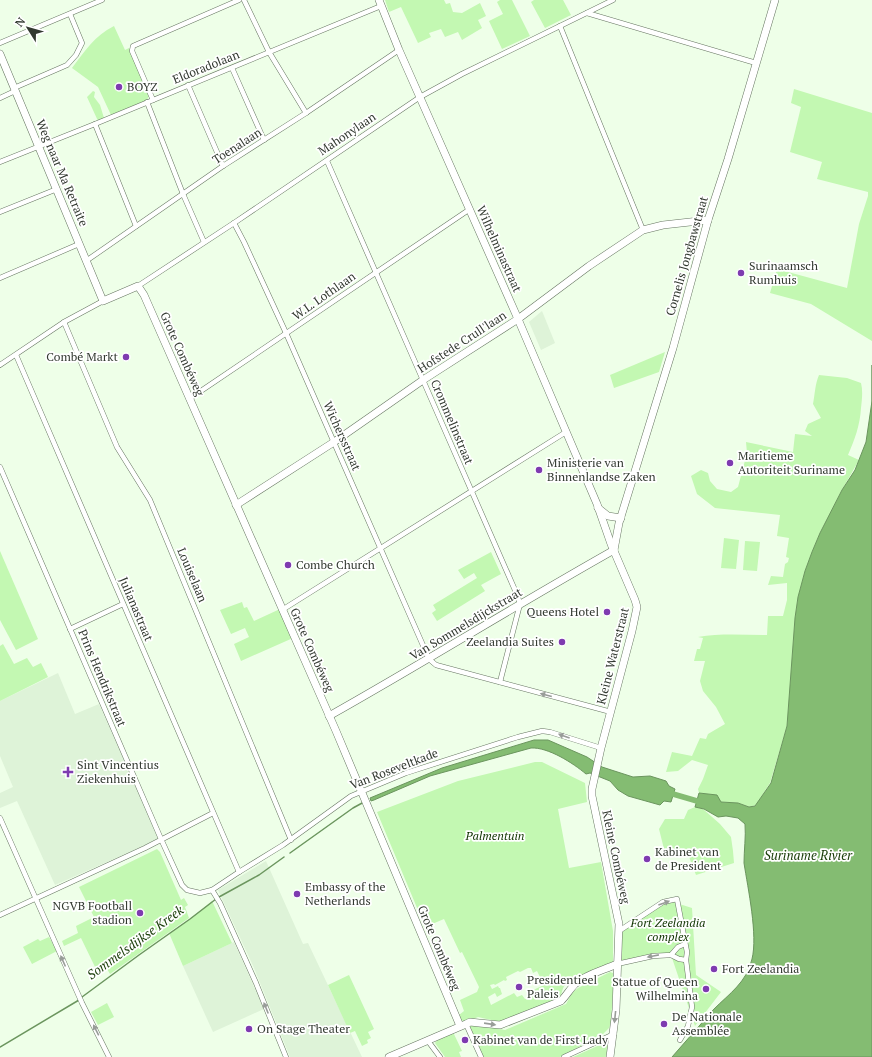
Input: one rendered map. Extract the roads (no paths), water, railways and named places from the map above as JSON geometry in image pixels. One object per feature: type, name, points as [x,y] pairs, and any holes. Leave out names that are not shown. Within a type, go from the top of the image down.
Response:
[{"type":"street","points":[[0,43],[102,0]]},
{"type":"street","points":[[153,100],[132,51],[133,46],[239,0]]},
{"type":"street","points":[[244,0],[269,52],[306,113]]},
{"type":"street","name":"Mahonylaan","points":[[103,301],[138,286],[327,161],[420,97],[462,74],[613,0]]},
{"type":"street","name":"Cornelis Jongbawstraat","points":[[620,520],[673,348],[708,220],[730,153],[775,0]]},
{"type":"street","name":"Eldoradolaan","points":[[0,162],[232,68],[380,3]]},
{"type":"street","name":"Wilhelminastraat","points":[[380,3],[399,50],[602,513]]},
{"type":"street","points":[[587,13],[756,64]]},
{"type":"street","points":[[0,98],[71,62],[82,43],[70,14]]},
{"type":"street","points":[[560,26],[643,230]]},
{"type":"street","name":"Toenalaan","points":[[86,261],[223,166],[306,113],[399,50]]},
{"type":"street","name":"Weg naar Ma Retraite","points":[[0,54],[103,301]]},
{"type":"street","points":[[232,68],[264,140]]},
{"type":"street","points":[[188,85],[223,166]]},
{"type":"street","points":[[147,102],[183,194],[204,242]]},
{"type":"street","points":[[95,124],[136,226]]},
{"type":"street","name":"Crommelinstraat","points":[[327,161],[520,604]]},
{"type":"street","points":[[0,212],[57,189]]},
{"type":"street","name":"W.L. Lothlaan","points":[[189,399],[470,210]]},
{"type":"street","name":"Hofstede Crull'laan","points":[[236,505],[334,442],[423,380],[518,319],[589,266],[643,230],[663,225],[708,220]]},
{"type":"street","name":"Wichersstraat","points":[[234,223],[286,333],[429,659]]},
{"type":"street","points":[[0,278],[79,244]]},
{"type":"street","name":"Grote Combéweg","points":[[138,286],[144,295],[370,809],[463,1025]]},
{"type":"street","points":[[0,366],[64,322],[103,301]]},
{"type":"street","name":"Louiselaan","points":[[64,322],[117,447],[150,500],[291,840]]},
{"type":"street","name":"Julianastraat","points":[[16,355],[239,872]]},
{"type":"street","points":[[282,610],[566,432]]},
{"type":"street","name":"Prins Hendrikstraat","points":[[0,466],[161,839],[182,885],[187,890],[192,892]]},
{"type":"street","points":[[602,513],[617,512],[625,505]]},
{"type":"street","points":[[602,513],[607,519],[620,520],[614,550]]},
{"type":"street","name":"Kleine Waterstraat","points":[[593,779],[637,607],[614,550],[602,513]]},
{"type":"street","name":"Van Sommelsdijckstraat","points":[[329,716],[614,550]]},
{"type":"street","points":[[70,630],[123,604]]},
{"type":"street","points":[[500,682],[520,604]]},
{"type":"street","points":[[429,659],[436,665],[610,712]]},
{"type":"street","name":"Van Roseveltkade","points":[[192,892],[213,892],[239,872],[291,840],[351,796],[363,793],[406,773],[518,737],[542,731],[550,732],[601,748]]},
{"type":"street","name":"Kleine Combéweg","points":[[593,779],[592,796],[614,896],[619,932],[614,1034],[610,1057]]},
{"type":"street","points":[[0,915],[81,878],[213,813]]},
{"type":"street","points":[[0,818],[79,997],[110,1057]]},
{"type":"street","points":[[213,892],[220,903],[256,983],[286,1057]]},
{"type":"street","points":[[619,932],[663,902],[677,900],[687,952],[686,960],[692,1007],[688,1026],[680,1040]]},
{"type":"street","points":[[671,955],[678,947],[685,944]]},
{"type":"street","points":[[389,1057],[470,1022],[500,1026],[561,1001],[580,980],[618,964],[653,956],[671,955],[678,959],[686,960]]},
{"type":"street","points":[[463,1025],[481,1057]]},
{"type":"street","points":[[564,1057],[614,1034]]},
{"type":"street","points":[[428,1041],[440,1057]]},
{"type":"water","name":"Suriname Rivier","points":[[872,401],[872,1057],[672,1057],[714,1009],[742,981],[750,967],[754,949],[752,912],[744,863],[745,824],[738,818],[726,816],[718,817],[704,809],[695,807],[699,793],[717,795],[721,802],[738,803],[749,807],[755,806],[771,783],[787,726],[795,618],[798,597],[805,571],[820,533],[842,490],[855,470],[866,442]]},
{"type":"water","points":[[534,740],[548,740],[587,757],[602,767],[633,777],[650,776],[666,781],[669,786],[675,789],[671,802],[664,801],[660,805],[628,796],[618,790],[610,781],[590,773],[586,774],[567,761],[538,748],[531,748],[430,776],[371,801],[370,798],[442,768]]},
{"type":"waterway","points":[[673,794],[697,801]]},
{"type":"waterway","points":[[290,853],[353,808],[364,802]]},
{"type":"waterway","name":"Sommelsdijkse Kreek","points":[[219,897],[259,875],[284,857]]},
{"type":"waterway","name":"Sommelsdijkse Kreek","points":[[82,997],[216,899]]},
{"type":"waterway","name":"Sommelsdijkse Kreek","points":[[0,1047],[79,1000]]},
{"type":"place","name":"BOYZ","points":[[119,87]]},
{"type":"place","name":"Surinaamsch Rumhuis","points":[[741,273]]},
{"type":"place","name":"Combé Markt","points":[[126,357]]},
{"type":"place","name":"Maritieme Autoriteit Suriname","points":[[730,463]]},
{"type":"place","name":"Ministerie van Binnenlandse Zaken","points":[[539,470]]},
{"type":"place","name":"Combe Church","points":[[288,565]]},
{"type":"place","name":"Queens Hotel","points":[[607,612]]},
{"type":"place","name":"Zeelandia Suites","points":[[562,642]]},
{"type":"place","name":"Sint Vincentius Ziekenhuis","points":[[68,772]]},
{"type":"place","name":"Kabinet van de President","points":[[647,859]]},
{"type":"place","name":"Embassy of the Netherlands","points":[[297,894]]},
{"type":"place","name":"NGVB Football stadion","points":[[140,913]]},
{"type":"place","name":"Fort Zeelandia","points":[[714,969]]},
{"type":"place","name":"Presidentieel Paleis","points":[[519,987]]},
{"type":"place","name":"Statue of Queen Wilhelmina","points":[[706,989]]},
{"type":"place","name":"De Nationale Assemblée","points":[[664,1024]]},
{"type":"place","name":"On Stage Theater","points":[[249,1029]]},
{"type":"place","name":"Kabinet van de First Lady","points":[[465,1040]]},
{"type":"park label","name":"Palmentuin","points":[[495,836]]},
{"type":"park label","name":"Fort Zeelandia complex","points":[[668,930]]}]
